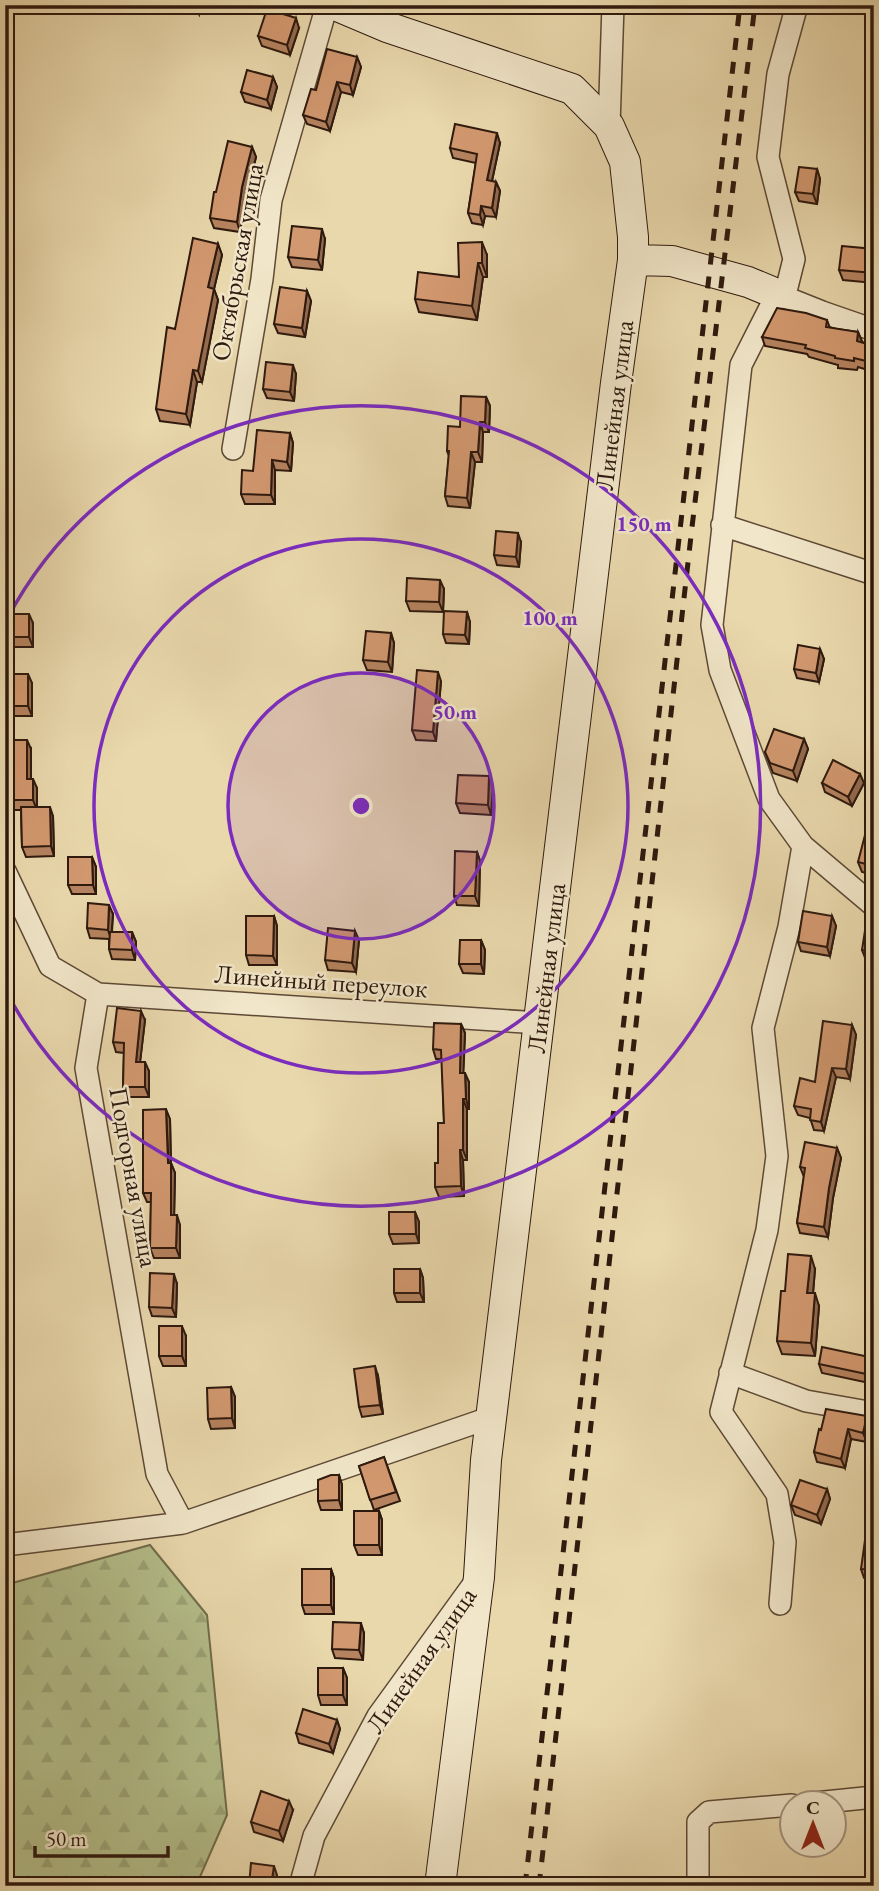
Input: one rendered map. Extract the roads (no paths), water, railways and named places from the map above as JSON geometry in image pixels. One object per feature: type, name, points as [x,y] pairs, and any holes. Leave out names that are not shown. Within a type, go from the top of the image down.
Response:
[{"type":"street","name":"Октябрьская улица","points":[[233,449],[262,279],[271,200],[327,5]]},
{"type":"street","points":[[335,5],[387,27],[572,89],[609,126]]},
{"type":"street","name":"Линейная улица","points":[[300,1886],[314,1836],[379,1716],[479,1577],[486,1460],[614,397],[633,260],[625,162],[609,126],[613,5]]},
{"type":"street","points":[[799,5],[778,74],[768,157],[794,258],[787,287],[777,294],[741,365],[712,625],[720,670],[769,799],[803,846],[874,906]]},
{"type":"street","points":[[633,260],[672,261],[748,282],[822,313],[874,330]]},
{"type":"street","points":[[722,525],[874,574]]},
{"type":"street","points":[[780,1604],[785,1542],[777,1494],[721,1412],[767,1230],[777,1156],[763,1028],[789,927],[803,846]]},
{"type":"street","points":[[5,871],[50,966],[98,994]]},
{"type":"street","name":"Линейный переулок","points":[[98,994],[540,1023]]},
{"type":"street","name":"Подгорная улица","points":[[98,994],[86,1068],[157,1474],[183,1522]]},
{"type":"street","points":[[730,1373],[806,1401],[874,1413]]},
{"type":"street","points":[[5,1545],[183,1522],[492,1417]]},
{"type":"street","points":[[440,1886],[479,1577]]},
{"type":"street","points":[[848,1800],[874,1797]]},
{"type":"street","points":[[698,1886],[698,1822],[709,1812],[778,1806]]},
{"type":"railway","points":[[525,1886],[740,5]]},
{"type":"railway","points":[[539,1886],[692,527],[755,5]]}]
